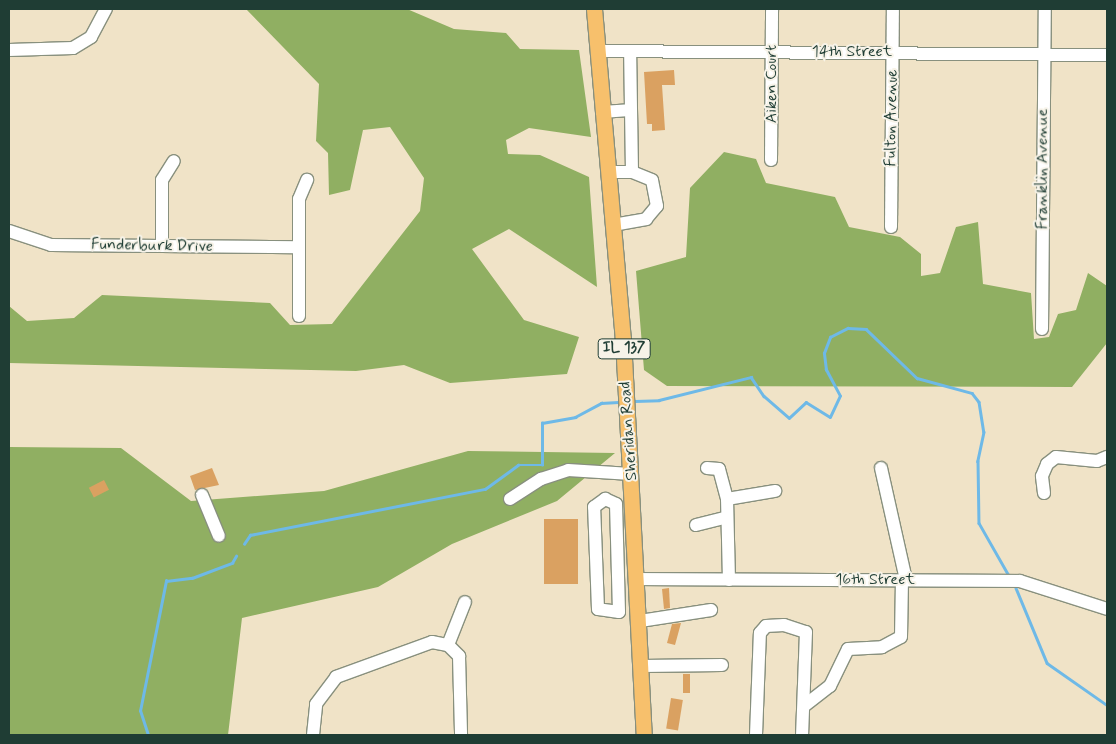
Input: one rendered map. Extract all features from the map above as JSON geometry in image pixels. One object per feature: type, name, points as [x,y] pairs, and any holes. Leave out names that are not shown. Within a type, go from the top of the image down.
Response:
[{"type":"main road","name":"Sheridan Road","points":[[594,9],[632,474],[644,735]]},
{"type":"street","points":[[9,50],[73,48],[91,37],[106,9]]},
{"type":"street","name":"Aiken Court","points":[[771,160],[772,9]]},
{"type":"street","name":"Fulton Avenue","points":[[891,227],[893,9]]},
{"type":"street","name":"Franklin Avenue","points":[[1042,329],[1044,9]]},
{"type":"street","name":"14th Street","points":[[597,51],[1107,55]]},
{"type":"street","points":[[630,51],[629,110],[632,172]]},
{"type":"street","points":[[602,112],[629,110]]},
{"type":"street","points":[[162,246],[162,180],[174,161]]},
{"type":"street","points":[[608,172],[632,172],[652,180],[657,206],[646,219],[613,225]]},
{"type":"street","points":[[299,316],[298,198],[307,180]]},
{"type":"street","name":"Funderburk Drive","points":[[9,230],[51,245],[298,247]]},
{"type":"street","points":[[1044,493],[1042,476],[1047,464],[1056,457],[1097,461],[1107,457]]},
{"type":"street","points":[[707,468],[719,469],[727,499],[729,580]]},
{"type":"street","points":[[804,706],[830,686],[848,649],[882,647],[901,637],[904,580],[881,468]]},
{"type":"street","points":[[510,499],[541,479],[568,470],[632,474]]},
{"type":"street","points":[[727,499],[774,491]]},
{"type":"street","points":[[202,495],[219,536]]},
{"type":"street","points":[[618,612],[616,504],[605,499],[594,507],[598,609],[640,617],[711,610]]},
{"type":"street","points":[[696,525],[727,517]]},
{"type":"street","name":"16th Street","points":[[638,579],[1020,581],[1107,608]]},
{"type":"street","points":[[448,645],[465,602]]},
{"type":"street","points":[[756,735],[760,633],[766,626],[784,625],[806,632],[802,735]]},
{"type":"street","points":[[313,735],[316,704],[336,677],[422,645],[448,645]]},
{"type":"street","points":[[448,645],[462,666],[461,735]]},
{"type":"street","points":[[642,666],[722,665]]},
{"type":"green space","points":[[246,9],[407,9],[454,29],[506,33],[520,49],[579,50],[591,137],[529,128],[506,140],[508,154],[540,155],[589,177],[597,287],[509,229],[472,249],[524,320],[579,337],[567,374],[450,383],[404,365],[356,371],[9,363],[9,306],[27,321],[74,318],[102,295],[270,303],[290,325],[332,324],[420,211],[424,178],[390,127],[363,130],[350,190],[329,195],[328,153],[316,141],[319,84]]},
{"type":"green space","points":[[724,152],[756,159],[766,183],[835,197],[849,227],[900,237],[921,254],[921,276],[940,273],[956,227],[978,222],[983,284],[1031,293],[1034,339],[1049,337],[1058,314],[1076,310],[1088,273],[1107,286],[1107,343],[1072,387],[667,386],[644,370],[636,271],[686,257],[690,188]]},
{"type":"green space","points":[[9,447],[121,448],[191,501],[324,491],[468,451],[615,453],[557,501],[452,544],[378,587],[242,618],[228,735],[9,735]]},
{"type":"building","points":[[674,70],[675,85],[662,85],[665,130],[652,131],[652,124],[647,124],[644,72]]},
{"type":"building","points":[[212,468],[219,485],[195,490],[190,476]]},
{"type":"building","points":[[104,480],[109,490],[94,498],[89,488]]},
{"type":"building","points":[[544,519],[578,519],[578,584],[544,584]]},
{"type":"building","points":[[669,588],[670,608],[664,609],[662,589]]},
{"type":"building","points":[[681,623],[675,645],[667,643],[672,624]]},
{"type":"building","points":[[683,674],[690,674],[690,693],[683,693]]},
{"type":"building","points":[[671,698],[683,700],[678,730],[666,729]]},
{"type":"waterway","points":[[635,401],[659,400],[751,377],[764,396],[789,418],[806,402],[830,417],[840,396],[826,370],[824,353],[830,337],[848,328],[866,329],[917,378],[972,393],[979,402],[984,432],[978,461],[979,523],[1008,574]]},
{"type":"waterway","points":[[244,544],[250,535],[485,489],[518,465],[542,465],[542,423],[575,417],[601,403],[618,402]]},
{"type":"waterway","points":[[148,735],[140,711],[166,581],[192,578],[232,563],[236,556]]},
{"type":"waterway","points":[[1016,588],[1047,663],[1107,705]]}]
